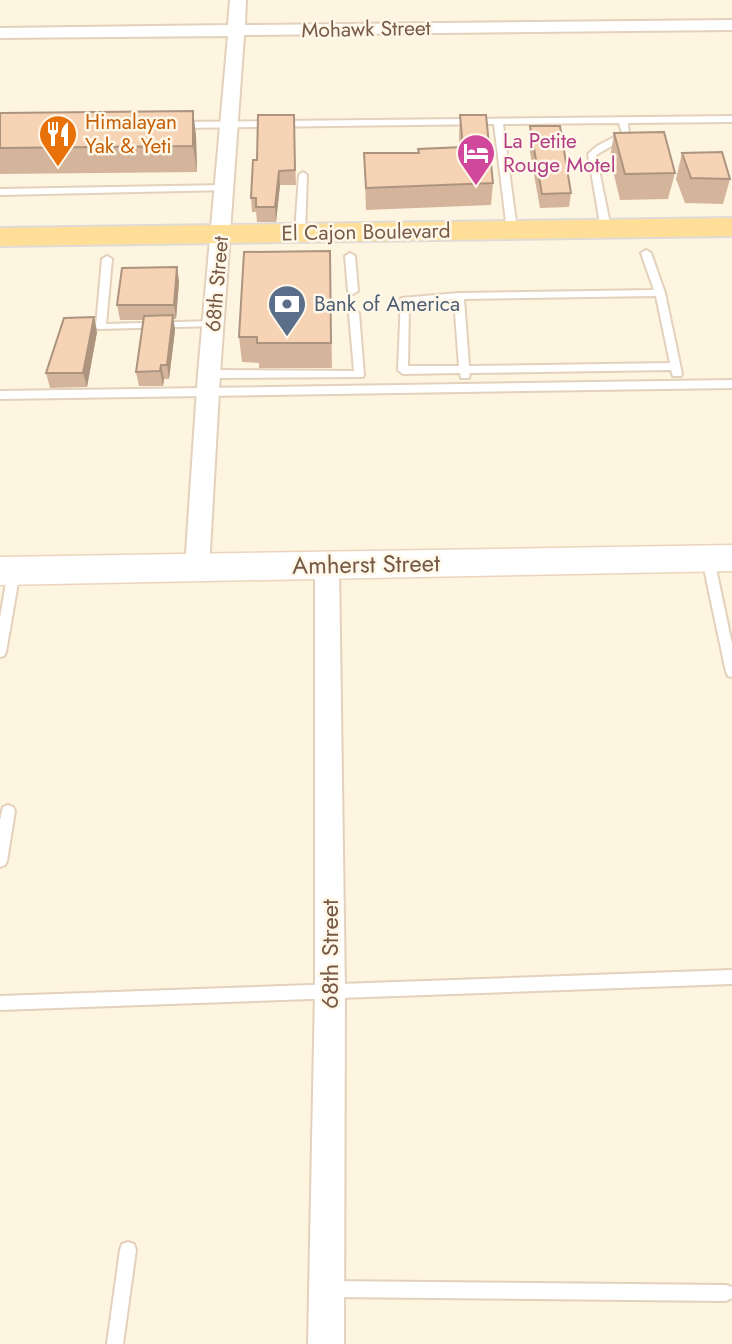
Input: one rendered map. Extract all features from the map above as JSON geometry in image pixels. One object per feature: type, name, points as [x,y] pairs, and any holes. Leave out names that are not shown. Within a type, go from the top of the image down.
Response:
[{"type":"main road","name":"El Cajon Boulevard","points":[[0,261],[107,259],[220,246],[300,232],[732,227]]},
{"type":"main road","name":"El Cajon Boulevard","points":[[0,237],[220,246],[350,256],[732,252]]},
{"type":"street","name":"68th Street","points":[[197,568],[238,0]]},
{"type":"street","name":"Mohawk Street","points":[[0,33],[732,25]]},
{"type":"street","name":"Amherst Street","points":[[7,570],[720,559]]},
{"type":"street","name":"68th Street","points":[[326,1344],[330,991],[327,565]]},
{"type":"lane","points":[[165,125],[732,119]]},
{"type":"lane","points":[[606,229],[592,154],[611,141],[623,138],[626,134],[623,120]]},
{"type":"lane","points":[[498,121],[512,230]]},
{"type":"lane","points":[[300,232],[303,175]]},
{"type":"lane","points":[[0,192],[226,188]]},
{"type":"lane","points":[[646,253],[660,293],[679,385]]},
{"type":"lane","points":[[350,256],[353,291]]},
{"type":"lane","points":[[107,259],[101,327],[214,324]]},
{"type":"lane","points":[[660,293],[459,296],[404,300],[403,370],[675,366]]},
{"type":"lane","points":[[459,296],[466,386]]},
{"type":"lane","points":[[0,395],[359,375],[354,313]]},
{"type":"lane","points":[[209,383],[466,386],[732,384]]},
{"type":"lane","points":[[720,559],[732,672]]},
{"type":"lane","points":[[0,652],[7,570]]},
{"type":"lane","points":[[0,861],[8,811]]},
{"type":"lane","points":[[0,1003],[732,977]]},
{"type":"lane","points":[[115,1344],[128,1250]]},
{"type":"lane","points":[[327,1289],[726,1293]]},
{"type":"building","points":[[193,111],[193,146],[0,148],[0,113]]},
{"type":"building","points":[[258,115],[294,115],[295,170],[279,171],[275,207],[256,207],[256,198],[251,198],[253,160],[257,160]]},
{"type":"building","points":[[460,115],[486,115],[493,183],[366,188],[364,153],[419,153],[418,149],[463,147]]},
{"type":"building","points":[[530,126],[560,126],[571,193],[542,194]]},
{"type":"building","points":[[664,132],[675,173],[625,174],[614,133]]},
{"type":"building","points":[[722,152],[730,179],[691,178],[682,153]]},
{"type":"building","points":[[330,251],[331,343],[257,343],[257,337],[239,337],[244,252]]},
{"type":"building","points":[[177,267],[174,305],[117,305],[122,268]]},
{"type":"building","points":[[173,315],[167,365],[161,365],[160,371],[136,372],[144,316]]},
{"type":"building","points":[[94,317],[83,373],[46,373],[64,318]]},
{"type":"place","name":"Himalayan Yak & Yeti","points":[[58,168]]},
{"type":"place","name":"La Petite Rouge Motel","points":[[476,187]]},
{"type":"place","name":"Bank of America","points":[[287,338]]}]
